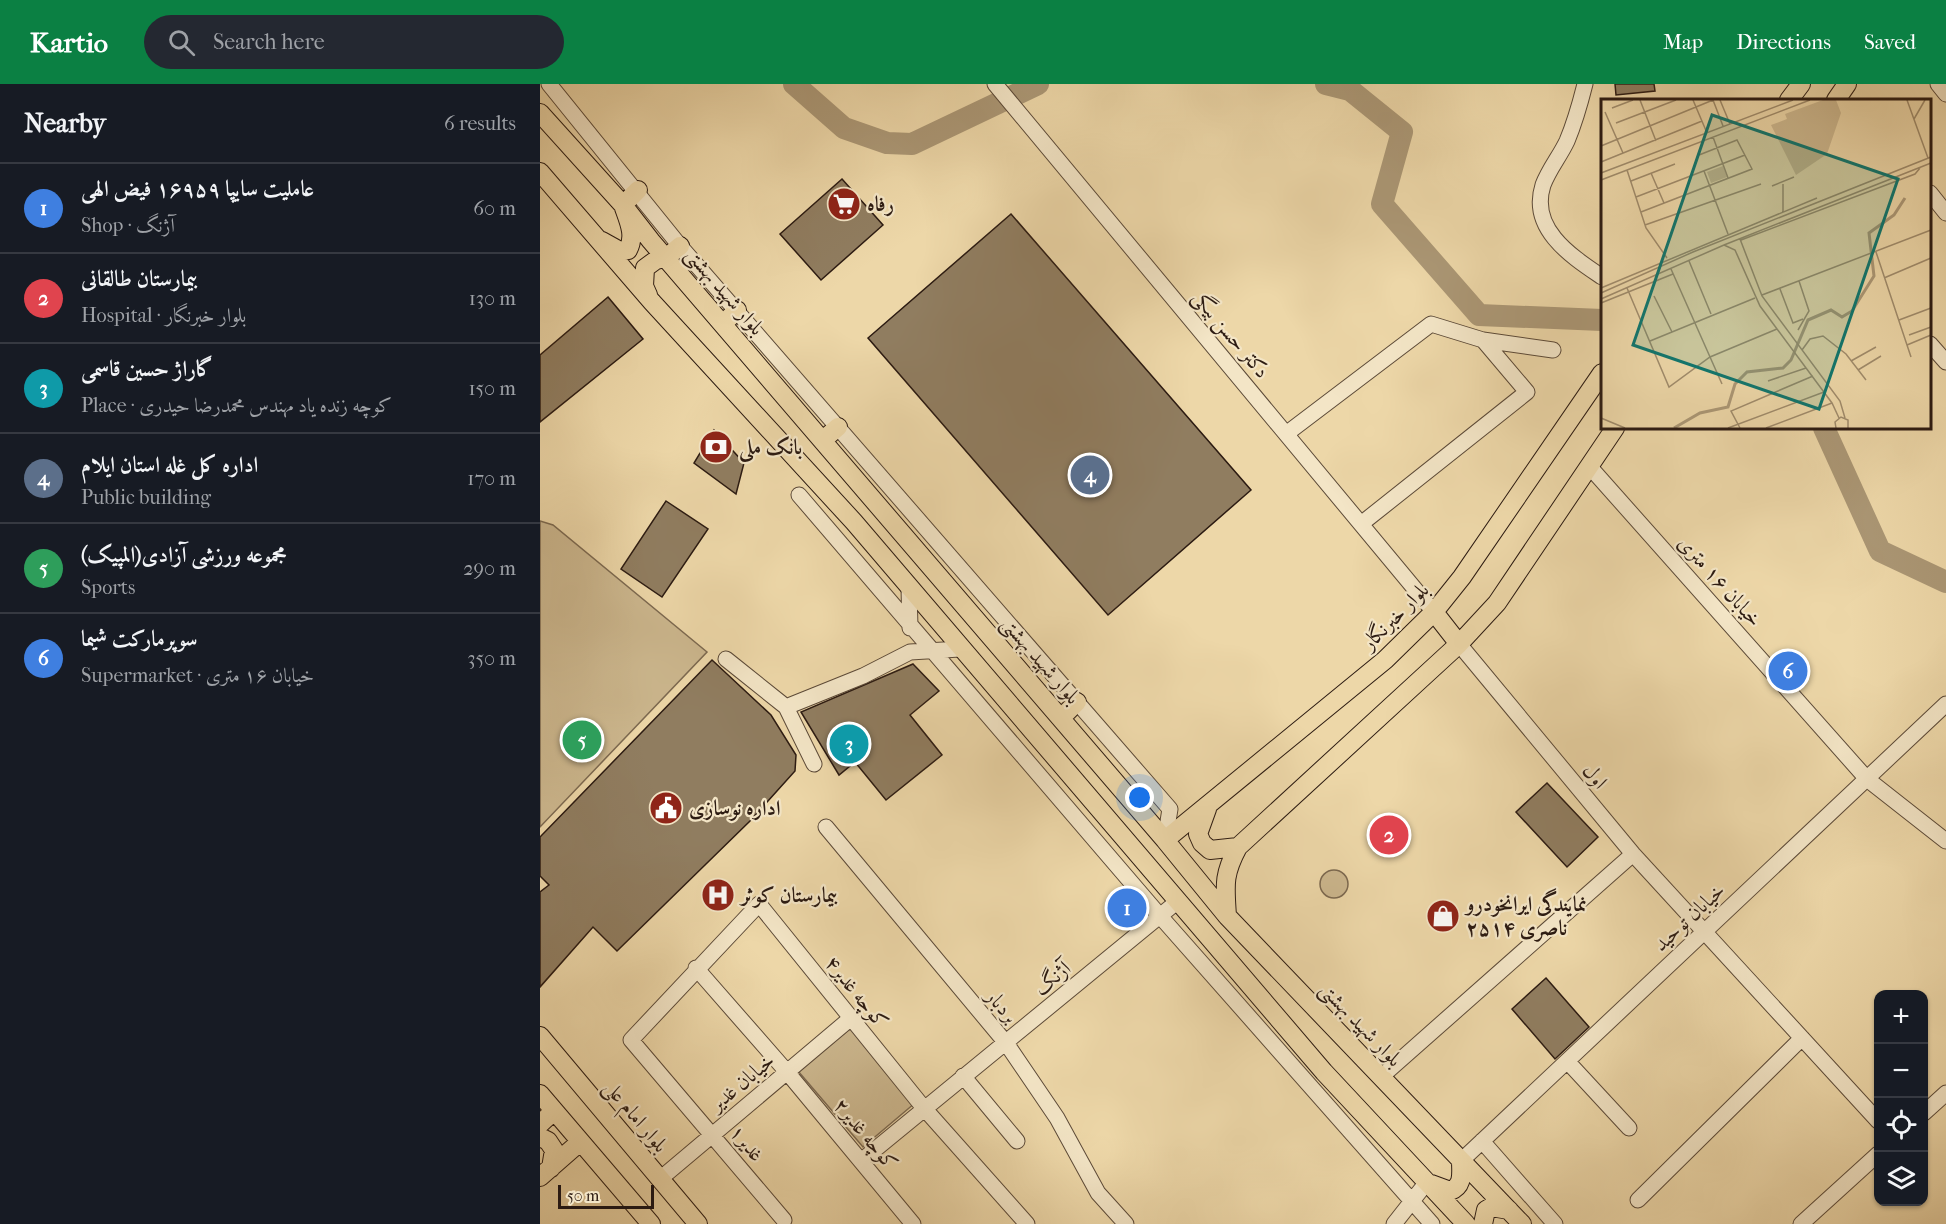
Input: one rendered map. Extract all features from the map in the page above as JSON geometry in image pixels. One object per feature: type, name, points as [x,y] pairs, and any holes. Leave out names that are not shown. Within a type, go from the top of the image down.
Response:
[{"type":"main road","points":[[1790,99],[1801,84]]},
{"type":"main road","name":"بلوار شهید بهشتی","points":[[540,113],[623,205],[1166,840],[1227,916],[1522,1224]]},
{"type":"main road","points":[[540,171],[652,302],[854,522],[960,649],[1324,1072],[1466,1224]]},
{"type":"main road","points":[[593,235],[612,249],[628,250],[632,242],[632,232],[623,205],[638,190]]},
{"type":"main road","points":[[652,302],[644,286],[645,268],[656,260],[666,258],[680,246]]},
{"type":"main road","points":[[723,324],[737,310]]},
{"type":"main road","name":"بلوار خبرنگار","points":[[1166,840],[1385,660],[1434,612],[1469,567],[1601,374]]},
{"type":"main road","points":[[823,440],[838,427]]},
{"type":"main road","points":[[1227,916],[1224,881],[1227,867],[1238,847],[1459,644],[1497,603],[1614,429]]},
{"type":"main road","points":[[1434,612],[1459,644]]},
{"type":"main road","points":[[1060,718],[1077,702]]},
{"type":"main road","points":[[1208,807],[1198,834],[1202,843],[1210,850],[1238,847]]},
{"type":"main road","name":"بلوار امام على","points":[[540,1036],[698,1224]]},
{"type":"main road","points":[[540,1094],[648,1223]]},
{"type":"main road","points":[[540,1124],[554,1111]]},
{"type":"main road","points":[[540,1137],[548,1141],[554,1150],[545,1172]]},
{"type":"main road","points":[[545,1172],[580,1142]]},
{"type":"main road","points":[[1427,1182],[1441,1190],[1456,1189],[1461,1183],[1461,1161]]},
{"type":"main road","points":[[1483,1224],[1486,1210],[1491,1207],[1509,1210]]},
{"type":"street","points":[[549,84],[638,190],[680,246],[1170,809],[1166,840]]},
{"type":"street","name":"دکتر حسن بیگی","points":[[994,84],[1434,612]]},
{"type":"street","points":[[1585,84],[1576,120],[1544,184],[1539,202],[1542,219],[1551,235],[1583,264],[1601,276]]},
{"type":"street","points":[[1938,84],[1946,94]]},
{"type":"street","points":[[1931,195],[1946,213]]},
{"type":"street","points":[[1286,434],[1431,324],[1484,340],[1553,350]]},
{"type":"street","points":[[1361,524],[1527,392],[1484,340]]},
{"type":"street","points":[[1931,346],[1946,362]]},
{"type":"street","name":"خیابان ۱۶ متری","points":[[1589,466],[1867,779],[1946,840]]},
{"type":"street","points":[[799,495],[1160,916],[1432,1224]]},
{"type":"street","points":[[909,588],[910,652]]},
{"type":"street","name":"اول","points":[[1459,644],[1633,854],[1874,1117]]},
{"type":"street","points":[[786,707],[863,676],[910,652],[960,649]]},
{"type":"street","points":[[726,659],[786,707],[814,764]]},
{"type":"street","name":"خیابان توحید","points":[[1461,1161],[1946,704]]},
{"type":"street","name":"بردبار","points":[[826,827],[1006,1043],[1057,1118],[1098,1193],[1126,1224]]},
{"type":"street","points":[[1380,1077],[1633,854]]},
{"type":"street","name":"آژنگ","points":[[861,1161],[923,1107],[1006,1043],[1178,901]]},
{"type":"street","name":"کوچه غدیر۴","points":[[696,968],[759,904],[923,1107],[1027,1224]]},
{"type":"street","name":"غدیر۱","points":[[696,968],[631,1040],[784,1220]]},
{"type":"street","name":"کوچه غدیر۲","points":[[696,968],[787,1072],[913,1224]]},
{"type":"street","name":"خیابان غدیر","points":[[660,1179],[851,1018]]},
{"type":"street","points":[[1638,1200],[1802,1038]]},
{"type":"street","points":[[1567,1061],[1629,1128]]},
{"type":"street","points":[[963,1076],[1017,1141]]},
{"type":"street","points":[[1928,1109],[1946,1093]]},
{"type":"street","points":[[1482,1141],[1555,1224]]},
{"type":"street","points":[[1801,1224],[1874,1158]]},
{"type":"street","points":[[1394,1224],[1427,1182]]},
{"type":"shaded area","points":[[540,521],[553,525],[707,652],[540,827]]},
{"type":"shaded area","points":[[1334,870],[1344,874],[1348,884],[1344,894],[1334,898],[1324,894],[1320,884],[1324,874]]},
{"type":"shaded area","points":[[851,1028],[915,1103],[863,1147],[798,1071]]},
{"type":"building","points":[[1615,84],[1654,84],[1655,91],[1616,95]]},
{"type":"building","points":[[842,179],[883,225],[821,280],[780,234]]},
{"type":"building","points":[[1011,214],[1251,490],[1108,615],[868,338]]},
{"type":"building","points":[[608,297],[643,339],[540,422],[540,355]]},
{"type":"building","name":"بانک ملی","points":[[714,430],[744,463],[736,494],[694,463]]},
{"type":"building","points":[[666,501],[708,529],[662,597],[621,569]]},
{"type":"building","points":[[1785,658],[1800,673],[1793,681],[1779,665]]},
{"type":"building","name":"اداره نوسازی","points":[[712,660],[771,715],[796,755],[795,771],[750,821],[617,951],[593,927],[540,987],[540,892],[549,885],[540,876],[540,837]]},
{"type":"building","points":[[913,664],[939,691],[910,715],[942,755],[886,800],[855,762],[839,775],[801,712]]},
{"type":"building","points":[[1547,783],[1598,837],[1567,867],[1516,812]]},
{"type":"building","points":[[1546,978],[1589,1027],[1555,1059],[1512,1009]]},
{"type":"waterway","points":[[794,84],[844,128],[887,143],[912,144],[1038,84]]},
{"type":"waterway","points":[[1326,84],[1350,90],[1402,132],[1382,204],[1479,315],[1601,320]]},
{"type":"waterway","points":[[1824,429],[1880,551],[1946,582]]},
{"type":"place","name":"رفاه","points":[[844,204]]},
{"type":"place","name":"بانک ملی","points":[[716,447]]},
{"type":"place","name":"اداره کل غله استان ایلام","points":[[1090,475]]},
{"type":"place","name":"سوپرمارکت شیما","points":[[1788,671]]},
{"type":"place","name":"مجموعه ورزشی آزادی(المپیک)","points":[[582,740]]},
{"type":"place","name":"گاراژ حسین قاسمی","points":[[849,744]]},
{"type":"place","name":"اداره نوسازی","points":[[666,808]]},
{"type":"place","name":"بیمارستان طالقانی","points":[[1389,835]]},
{"type":"place","name":"بیمارستان کوثر","points":[[718,895]]},
{"type":"place","name":"عاملیت سایپا ۱۶۹۵۹ فیض الهی","points":[[1127,908]]},
{"type":"place","name":"نمایندگی ایرانخودرو ناصری ۲۵۱۴","points":[[1443,916]]}]
